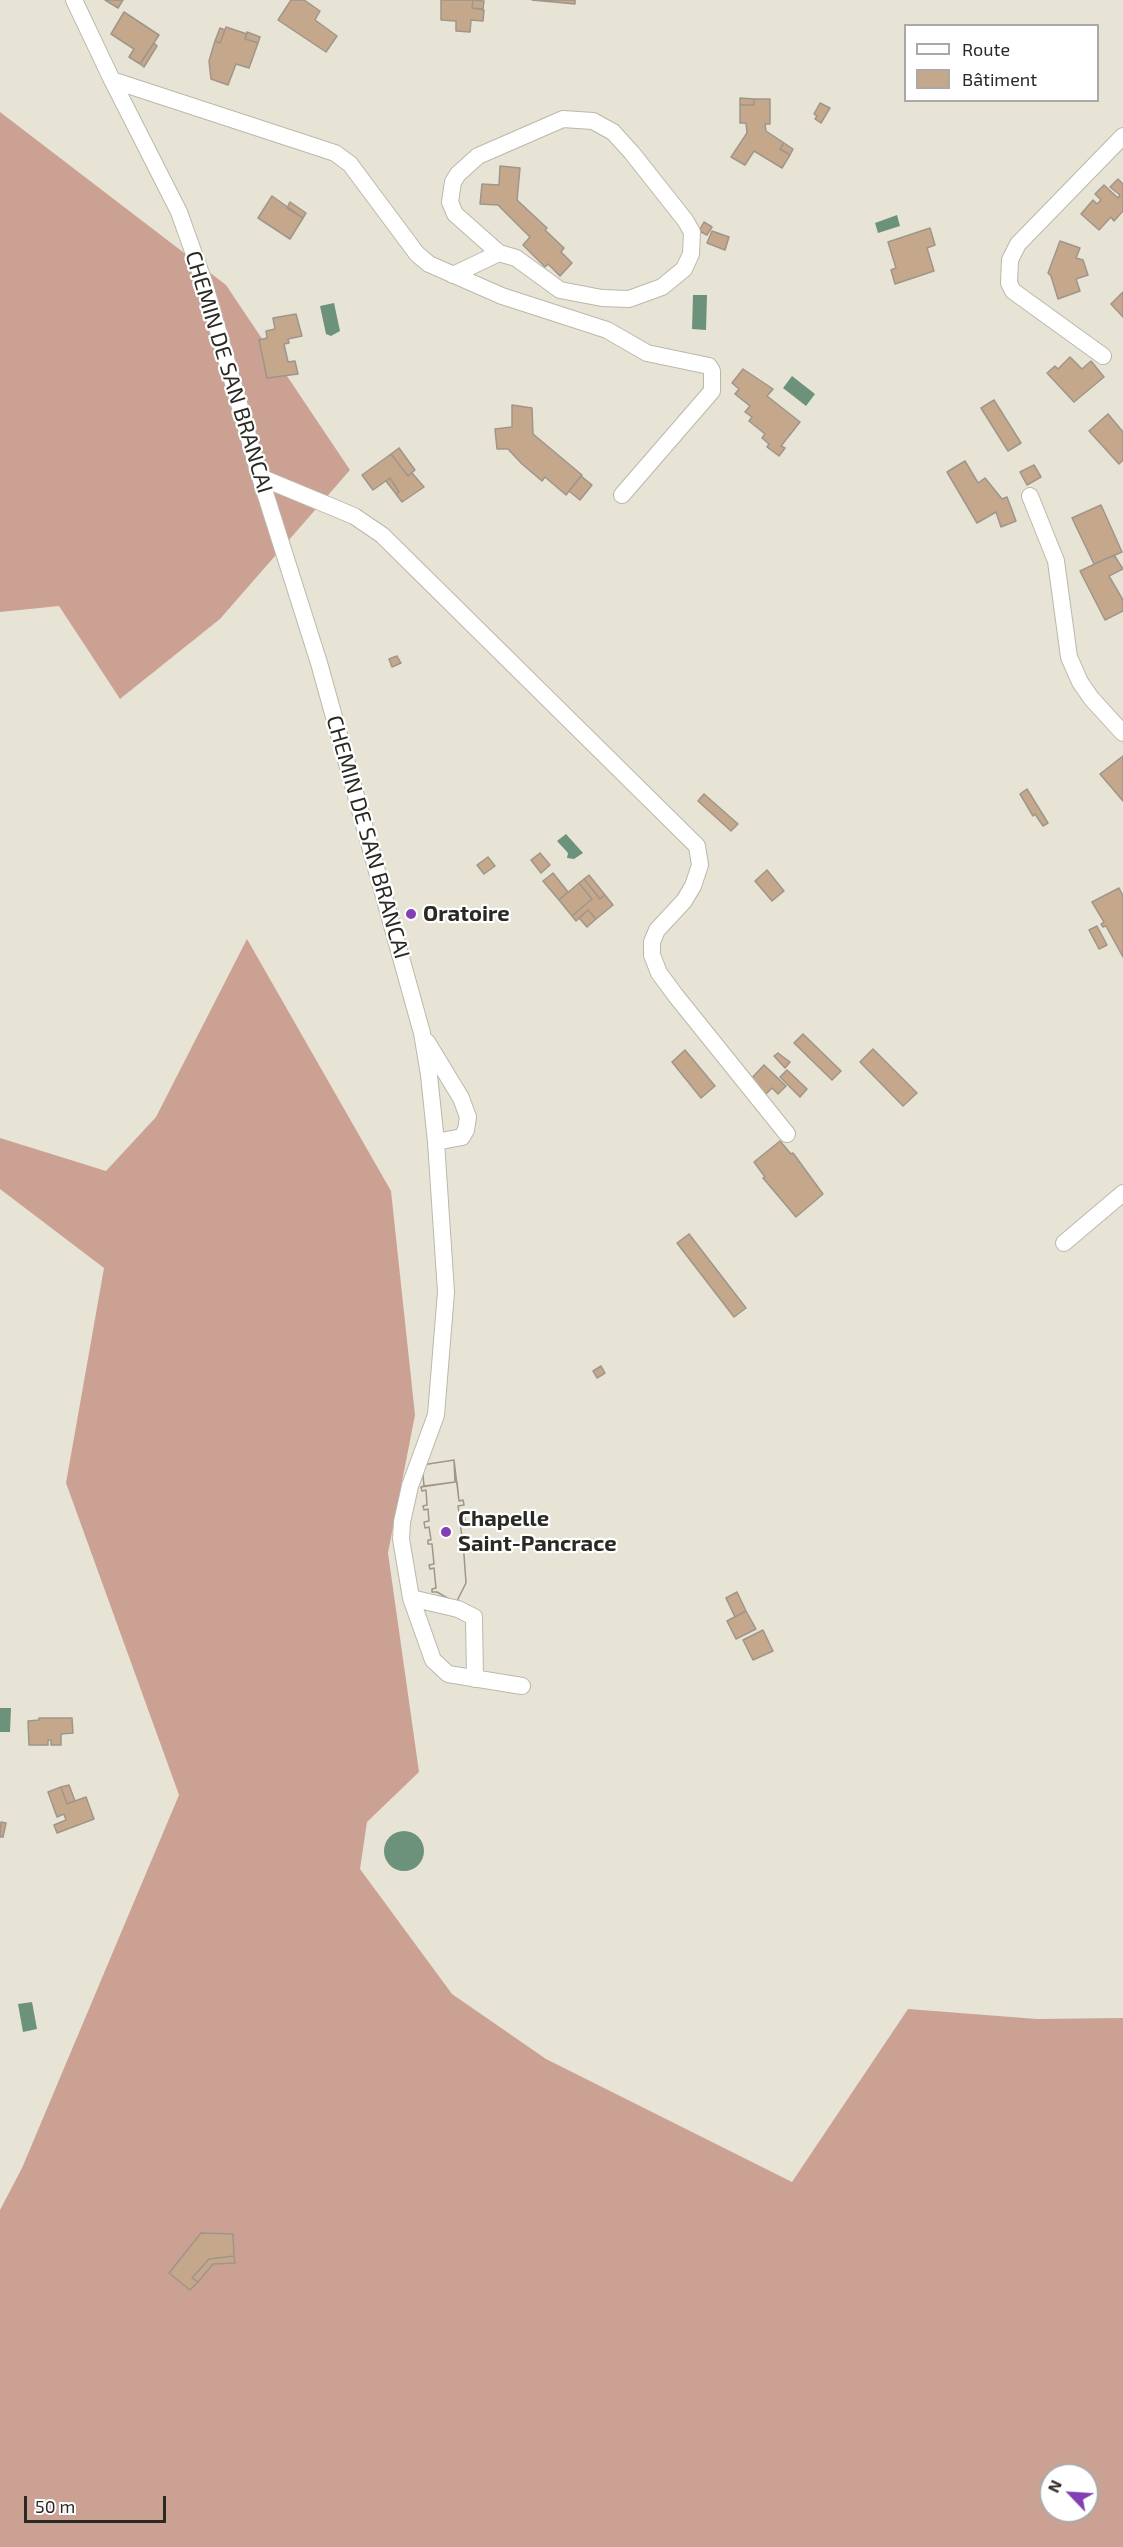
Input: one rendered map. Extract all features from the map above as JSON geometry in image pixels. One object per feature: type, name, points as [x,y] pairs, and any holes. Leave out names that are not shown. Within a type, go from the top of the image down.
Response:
[{"type":"street","name":"CHEMIN DE SAN BRANCAI","points":[[74,0],[179,212],[187,233],[222,339],[260,477],[319,663],[422,1033],[436,1142],[446,1292],[436,1414],[410,1486],[402,1522],[404,1560],[411,1598],[434,1660],[448,1674],[522,1686]]},
{"type":"street","points":[[112,80],[335,153],[350,164],[417,254],[429,264],[502,296],[591,324],[657,356],[690,360],[709,366],[712,371],[712,391],[622,495]]},
{"type":"street","points":[[453,274],[499,253],[516,258],[560,290],[602,298],[629,299],[662,287],[684,269],[691,254],[692,232],[632,153],[613,132],[593,121],[563,119],[478,156],[458,174],[453,182],[450,202],[455,214],[499,253]]},
{"type":"street","points":[[1103,356],[1013,291],[1009,283],[1010,260],[1018,244],[1123,136]]},
{"type":"street","points":[[260,477],[354,516],[382,535],[697,846],[700,865],[693,886],[684,901],[657,930],[652,942],[652,955],[659,973],[676,996],[787,1134]]},
{"type":"street","points":[[1030,496],[1056,561],[1071,663],[1091,698],[1123,733]]},
{"type":"street","points":[[422,1033],[461,1098],[468,1117],[466,1130],[462,1137],[436,1142]]},
{"type":"street","points":[[1064,1243],[1123,1193]]},
{"type":"street","points":[[411,1598],[458,1608],[474,1617],[475,1679]]},
{"type":"shaded area","points":[[0,112],[226,285],[350,470],[220,619],[120,699],[59,606],[0,612]]},
{"type":"shaded area","points":[[897,215],[900,226],[878,233],[875,223]]},
{"type":"shaded area","points":[[693,295],[707,295],[706,330],[692,329]]},
{"type":"shaded area","points":[[334,303],[340,331],[331,336],[326,334],[320,306]]},
{"type":"shaded area","points":[[792,376],[815,394],[806,406],[783,388]]},
{"type":"shaded area","points":[[566,834],[583,853],[574,859],[567,858],[568,853],[557,841]]},
{"type":"shaded area","points":[[247,939],[391,1191],[415,1415],[388,1553],[419,1772],[367,1822],[360,1869],[452,1994],[546,2059],[792,2182],[908,2009],[1037,2019],[1123,2018],[1123,2547],[0,2547],[0,2210],[22,2168],[179,1795],[66,1483],[104,1268],[0,1189],[0,1138],[106,1171],[156,1117]]},
{"type":"shaded area","points":[[0,1708],[11,1708],[10,1732],[0,1732]]},
{"type":"shaded area","points":[[404,1831],[418,1837],[424,1851],[418,1865],[404,1871],[390,1865],[384,1851],[390,1837]]},
{"type":"shaded area","points":[[32,2002],[37,2029],[23,2032],[18,2004]]},
{"type":"building","points":[[105,0],[123,0],[118,8]]},
{"type":"building","points":[[291,0],[304,0],[320,11],[315,20],[337,36],[326,52],[278,20]]},
{"type":"building","points":[[441,0],[473,0],[472,8],[484,10],[483,21],[471,20],[470,32],[456,31],[456,21],[441,20]]},
{"type":"building","points":[[473,0],[484,1],[483,9],[472,8]]},
{"type":"building","points":[[532,0],[575,0],[575,4]]},
{"type":"building","points":[[124,12],[159,35],[140,64],[129,57],[134,49],[111,34]]},
{"type":"building","points":[[226,27],[247,34],[245,39],[258,43],[249,68],[236,64],[228,85],[211,79],[209,61],[215,41],[220,43]]},
{"type":"building","points":[[220,28],[225,30],[220,43],[215,41]]},
{"type":"building","points":[[247,32],[260,37],[258,43],[245,39]]},
{"type":"building","points":[[154,43],[157,46],[144,67],[140,64]]},
{"type":"building","points":[[740,98],[754,99],[754,105],[740,105]]},
{"type":"building","points":[[754,99],[770,99],[770,124],[765,124],[766,131],[784,143],[780,149],[790,155],[782,168],[754,151],[745,165],[731,157],[747,133],[746,123],[740,123],[740,105],[754,105]]},
{"type":"building","points":[[820,103],[830,108],[821,123],[815,119],[817,116],[814,114]]},
{"type":"building","points":[[784,143],[793,149],[790,155],[780,149]]},
{"type":"building","points":[[500,166],[520,168],[517,200],[547,228],[545,230],[564,248],[561,252],[572,263],[560,276],[548,264],[545,267],[523,245],[530,237],[498,205],[480,204],[482,184],[499,185]]},
{"type":"building","points":[[1118,179],[1123,184],[1123,211],[1114,221],[1111,217],[1099,230],[1081,214],[1093,200],[1097,204],[1101,200],[1095,194],[1104,185],[1118,198],[1120,195],[1110,187]]},
{"type":"building","points":[[272,196],[303,218],[290,239],[258,218]]},
{"type":"building","points":[[290,202],[306,213],[303,218],[287,208]]},
{"type":"building","points":[[704,222],[712,227],[707,235],[699,231]]},
{"type":"building","points":[[930,228],[935,245],[927,248],[934,271],[895,284],[891,270],[896,268],[888,242]]},
{"type":"building","points":[[712,231],[729,237],[725,250],[707,243]]},
{"type":"building","points":[[1060,241],[1080,248],[1076,258],[1083,260],[1088,275],[1076,279],[1080,291],[1058,299],[1048,273]]},
{"type":"building","points":[[1123,292],[1123,317],[1111,304]]},
{"type":"building","points":[[296,314],[302,336],[288,339],[289,343],[284,344],[288,362],[295,361],[298,374],[267,378],[259,340],[267,338],[266,331],[275,329],[273,318]]},
{"type":"building","points":[[1070,357],[1082,369],[1091,361],[1104,377],[1074,402],[1047,373],[1055,366],[1058,369]]},
{"type":"building","points":[[743,369],[773,389],[767,396],[800,422],[781,446],[785,448],[779,456],[767,447],[769,444],[762,438],[765,434],[749,421],[752,417],[745,412],[750,406],[735,394],[739,389],[732,383]]},
{"type":"building","points":[[994,400],[1021,443],[1008,451],[981,408]]},
{"type":"building","points":[[512,405],[532,408],[533,434],[582,475],[566,495],[545,477],[542,481],[508,449],[497,449],[495,429],[512,427]]},
{"type":"building","points":[[1108,414],[1123,432],[1123,460],[1119,464],[1089,431]]},
{"type":"building","points":[[399,448],[415,470],[408,476],[391,454]]},
{"type":"building","points":[[391,454],[408,476],[412,473],[424,487],[402,502],[390,478],[373,490],[362,475]]},
{"type":"building","points":[[965,461],[978,483],[985,478],[1002,499],[1007,497],[1016,521],[1001,527],[996,512],[977,523],[947,472]]},
{"type":"building","points":[[1034,465],[1041,477],[1027,485],[1020,472]]},
{"type":"building","points":[[581,476],[592,485],[580,500],[569,491]]},
{"type":"building","points":[[390,478],[399,492],[396,494],[386,481]]},
{"type":"building","points":[[1101,505],[1122,552],[1094,564],[1072,518]]},
{"type":"building","points":[[1114,555],[1123,569],[1109,576],[1123,600],[1123,611],[1105,620],[1080,571]]},
{"type":"building","points":[[397,656],[401,663],[392,667],[389,659]]},
{"type":"building","points":[[1123,756],[1123,801],[1100,774]]},
{"type":"building","points":[[1027,789],[1048,823],[1043,826],[1035,814],[1033,816],[1020,794]]},
{"type":"building","points":[[704,794],[738,824],[731,831],[698,801]]},
{"type":"building","points":[[540,853],[550,865],[541,873],[531,860]]},
{"type":"building","points":[[488,857],[495,866],[484,874],[477,865]]},
{"type":"building","points":[[767,870],[784,891],[772,901],[755,881]]},
{"type":"building","points":[[553,873],[568,892],[559,900],[543,881]]},
{"type":"building","points":[[589,875],[605,895],[600,899],[584,879]]},
{"type":"building","points":[[584,879],[600,899],[605,895],[613,905],[596,919],[588,910],[576,921],[572,916],[592,899],[579,883]]},
{"type":"building","points":[[579,883],[592,899],[572,916],[559,900]]},
{"type":"building","points":[[1119,888],[1123,896],[1123,957],[1106,926],[1103,927],[1101,924],[1104,922],[1092,902]]},
{"type":"building","points":[[588,910],[596,919],[587,927],[579,918]]},
{"type":"building","points":[[1097,926],[1107,945],[1099,949],[1089,930]]},
{"type":"building","points":[[803,1034],[841,1071],[832,1080],[794,1043]]},
{"type":"building","points":[[873,1049],[917,1093],[903,1106],[860,1062]]},
{"type":"building","points":[[685,1050],[715,1086],[701,1098],[672,1062]]},
{"type":"building","points":[[778,1053],[790,1062],[785,1068],[774,1056]]},
{"type":"building","points":[[764,1065],[786,1086],[778,1094],[772,1088],[766,1094],[751,1079]]},
{"type":"building","points":[[787,1070],[807,1089],[800,1097],[780,1077]]},
{"type":"building","points":[[780,1141],[791,1154],[793,1153],[823,1194],[796,1217],[763,1178],[765,1177],[754,1162]]},
{"type":"building","points":[[689,1234],[746,1308],[734,1317],[677,1243]]},
{"type":"building","points":[[601,1366],[605,1373],[597,1378],[593,1371]]},
{"type":"building","name":"Chapelle Saint-Pancrace","points":[[454,1460],[459,1501],[463,1500],[464,1505],[458,1506],[460,1519],[465,1518],[465,1522],[460,1523],[462,1536],[466,1536],[467,1540],[463,1541],[466,1583],[456,1603],[437,1592],[432,1592],[432,1589],[436,1588],[434,1568],[430,1569],[429,1565],[434,1564],[432,1544],[428,1544],[428,1540],[431,1540],[429,1527],[425,1528],[424,1522],[429,1521],[428,1509],[424,1510],[423,1506],[427,1505],[426,1490],[422,1491],[421,1487],[424,1486],[422,1465]]},
{"type":"building","points":[[454,1460],[455,1482],[424,1486],[422,1465]]},
{"type":"building","name":"Chapelle Saint-Pancrace","points":[[457,1482],[459,1501],[463,1500],[464,1505],[458,1506],[460,1519],[465,1518],[465,1522],[460,1523],[462,1536],[466,1536],[467,1540],[463,1541],[466,1583],[456,1603],[437,1592],[432,1592],[432,1589],[436,1588],[434,1568],[430,1569],[429,1565],[434,1564],[432,1544],[428,1544],[428,1540],[431,1540],[429,1527],[425,1528],[424,1522],[429,1521],[428,1509],[424,1510],[423,1506],[427,1505],[426,1490],[422,1491],[421,1487]]},
{"type":"building","points":[[737,1592],[746,1611],[735,1617],[726,1598]]},
{"type":"building","points":[[746,1611],[756,1629],[736,1639],[727,1621]]},
{"type":"building","points":[[763,1630],[773,1651],[753,1660],[743,1640]]},
{"type":"building","points":[[39,1718],[72,1718],[73,1733],[61,1734],[61,1745],[51,1745],[51,1740],[48,1740],[48,1745],[29,1745],[28,1721],[39,1720]]},
{"type":"building","points":[[69,1785],[75,1801],[67,1804],[61,1787]]},
{"type":"building","points":[[61,1787],[67,1804],[86,1797],[94,1819],[57,1833],[54,1825],[66,1820],[64,1814],[57,1817],[48,1792]]},
{"type":"building","points":[[1,1822],[6,1823],[3,1837],[0,1837]]},
{"type":"building","points":[[201,2233],[233,2234],[234,2256],[209,2259],[192,2278],[198,2282],[190,2290],[169,2273]]},
{"type":"building","points":[[234,2256],[235,2263],[213,2264],[198,2282],[192,2278],[209,2259]]},
{"type":"place","name":"Oratoire","points":[[411,914]]},
{"type":"place","name":"Chapelle Saint-Pancrace","points":[[446,1532]]}]
